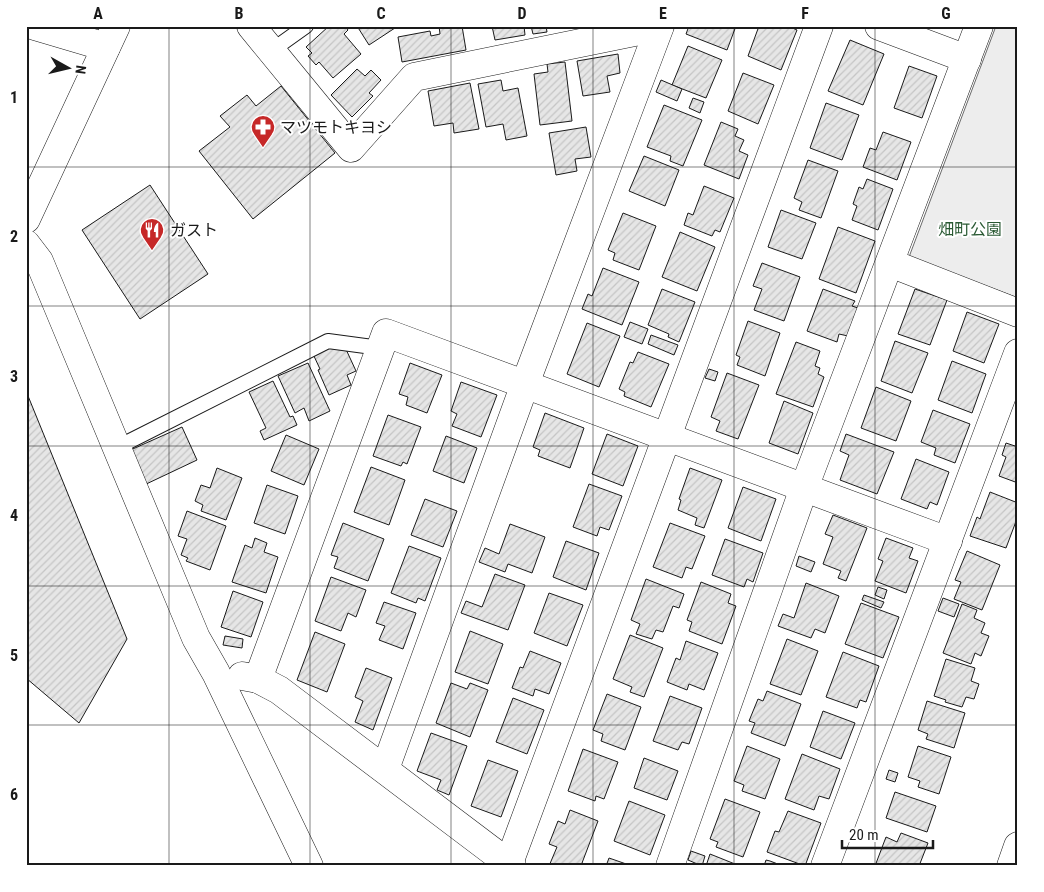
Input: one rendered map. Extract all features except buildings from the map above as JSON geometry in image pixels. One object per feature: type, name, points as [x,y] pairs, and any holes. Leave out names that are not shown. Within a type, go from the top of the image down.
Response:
[{"type":"main road","points":[[26,219],[111,37],[35,26]]},
{"type":"main road","points":[[251,26],[351,148],[414,77],[660,27]]},
{"type":"main road","points":[[216,672],[258,678],[279,690],[510,864],[819,26]]},
{"type":"main road","points":[[879,26],[967,59]]},
{"type":"main road","points":[[670,866],[804,488],[979,26]]},
{"type":"main road","points":[[385,769],[525,384],[660,27]]},
{"type":"main road","points":[[26,244],[39,261],[196,638],[216,672],[309,866]]},
{"type":"main road","points":[[890,263],[1018,313]]},
{"type":"main road","points":[[258,678],[386,333],[948,541]]},
{"type":"main road","points":[[825,866],[1018,353]]},
{"type":"main road","points":[[1011,866],[1018,846]]},
{"type":"lane","points":[[271,51],[306,26]]},
{"type":"lane","points":[[116,448],[328,342],[380,348]]},
{"type":"shaded area","name":"畑町公園","points":[[996,26],[1018,26],[1018,298],[909,257]]},
{"type":"place","name":"マツモトキヨシ","points":[[263,148]]},
{"type":"place","name":"ガスト","points":[[152,251]]}]
